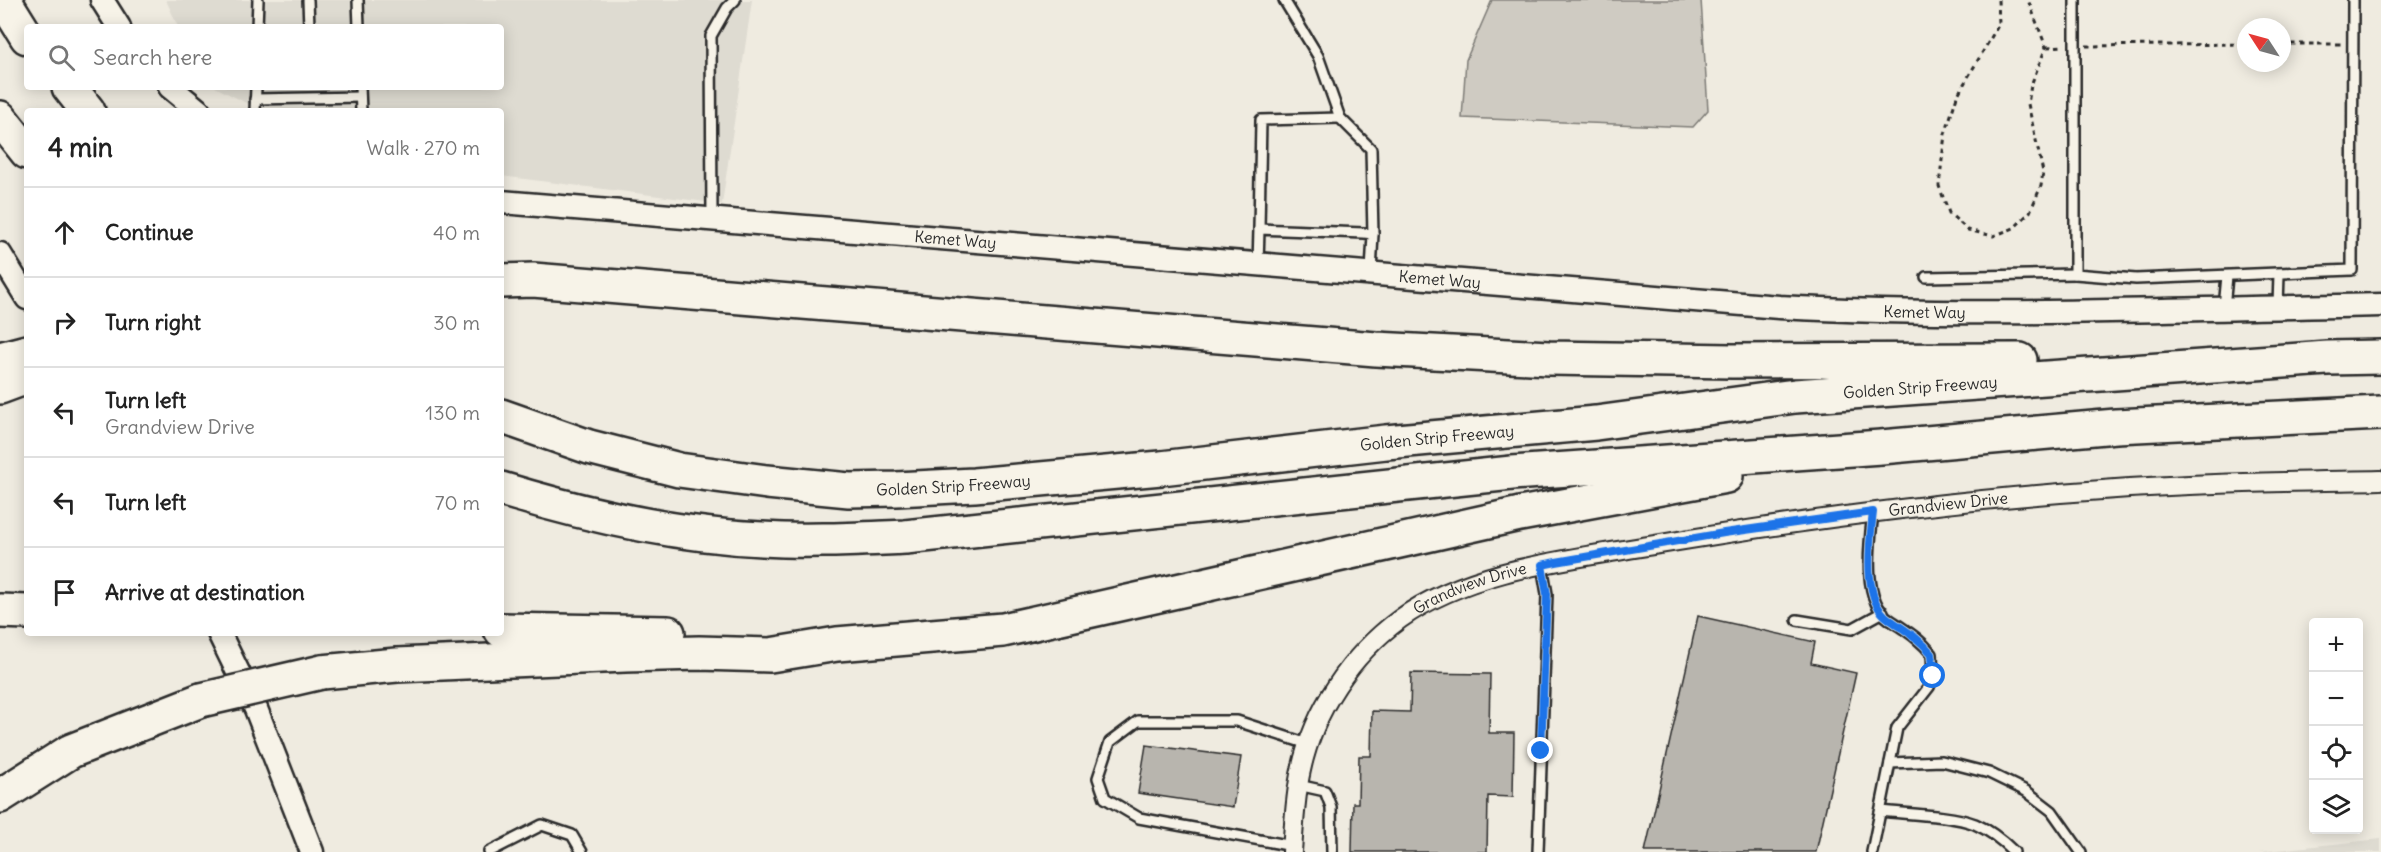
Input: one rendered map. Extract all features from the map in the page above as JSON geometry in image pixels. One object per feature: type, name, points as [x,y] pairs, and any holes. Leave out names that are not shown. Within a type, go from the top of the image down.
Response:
[{"type":"highway","points":[[4,0],[24,32]]},
{"type":"highway","points":[[71,90],[86,108]]},
{"type":"highway","points":[[0,118],[24,148]]},
{"type":"highway","points":[[504,281],[544,281],[1376,349],[1549,358],[1744,361],[2327,358]]},
{"type":"highway","points":[[0,358],[24,353]]},
{"type":"highway","name":"Golden Strip Freeway","points":[[504,417],[589,447],[679,470],[849,490],[896,489],[974,485],[1161,468],[1386,442],[1596,423],[1795,396],[2327,358],[2381,357]]},
{"type":"highway","points":[[0,387],[24,378]]},
{"type":"highway","points":[[504,490],[626,522],[699,533],[761,539],[811,540],[916,536],[1512,473],[1881,447],[2116,426],[2381,413]]},
{"type":"highway","points":[[0,796],[71,751],[120,730],[201,700],[322,672],[397,665],[625,655],[770,654],[837,645],[1003,630],[1520,514],[1881,447]]},
{"type":"highway","points":[[0,611],[24,612]]},
{"type":"highway","points":[[504,630],[699,634],[1003,630]]},
{"type":"highway","points":[[0,801],[27,779]]},
{"type":"street","points":[[102,0],[118,24]]},
{"type":"street","points":[[174,90],[195,108]]},
{"type":"street","name":"Kemet Way","points":[[504,202],[1779,307],[1853,311],[2381,305]]},
{"type":"street","points":[[5,261],[24,293]]},
{"type":"street","name":"Grandview Drive","points":[[1293,849],[1298,784],[1308,744],[1321,713],[1348,670],[1382,633],[1428,602],[1460,586],[1542,565],[1724,533],[1873,512],[2101,490],[2211,484],[2381,480]]},
{"type":"street","points":[[220,636],[256,709],[312,852]]},
{"type":"lane","points":[[257,24],[258,0]]},
{"type":"lane","points":[[308,0],[309,24]]},
{"type":"lane","points":[[358,0],[358,24]]},
{"type":"lane","points":[[712,219],[711,36],[727,8],[735,0]]},
{"type":"lane","points":[[1284,0],[1318,56],[1340,118],[1371,149],[1373,234],[1371,273]]},
{"type":"lane","points":[[2075,0],[2076,274]]},
{"type":"lane","points":[[1926,277],[2076,274],[2136,279],[2352,270],[2353,0]]},
{"type":"lane","points":[[255,108],[256,90]]},
{"type":"lane","points":[[310,90],[310,98]]},
{"type":"lane","points":[[255,99],[310,98],[360,92],[361,108]]},
{"type":"lane","points":[[1258,264],[1260,120],[1340,118]]},
{"type":"lane","points":[[1259,229],[1373,234]]},
{"type":"lane","points":[[2278,307],[2279,274]]},
{"type":"lane","points":[[2224,308],[2227,276]]},
{"type":"lane","points":[[1872,852],[1899,723],[1929,687],[1933,676],[1932,654],[1903,626],[1887,618],[1872,594],[1869,555],[1873,512]]},
{"type":"lane","points":[[1538,852],[1547,594],[1542,565]]},
{"type":"lane","points":[[1797,620],[1852,629],[1883,612]]},
{"type":"lane","points":[[1293,849],[1139,818],[1105,798],[1098,778],[1110,742],[1138,721],[1237,721],[1308,744]]},
{"type":"lane","points":[[1890,763],[1942,761],[1989,773],[2026,791],[2052,811],[2081,852]]},
{"type":"lane","points":[[1298,784],[1326,791],[1331,807],[1332,852]]},
{"type":"lane","points":[[1881,811],[1934,816],[1975,824],[2006,844],[2014,852]]},
{"type":"lane","points":[[489,852],[542,825],[572,834],[582,852]]},
{"type":"path","points":[[1998,0],[1999,24],[1957,96],[1945,134],[1939,186],[1949,213],[1968,230],[1993,236],[2014,228],[2030,212],[2041,186],[2042,164],[2028,104],[2031,85],[2046,47],[2028,0]]},
{"type":"path","points":[[2046,47],[2237,44]]},
{"type":"path","points":[[2291,44],[2353,44]]},
{"type":"shaded area","points":[[166,0],[752,0],[722,204],[504,176],[504,108],[256,108],[221,90],[504,90],[504,24],[177,24]]},
{"type":"shaded area","points":[[1492,0],[1701,0],[1708,110],[1693,127],[1462,118],[1466,60]]},
{"type":"shaded area","points":[[2381,839],[2381,852],[2259,852]]},
{"type":"building","points":[[1698,616],[1815,642],[1811,663],[1856,673],[1816,852],[1645,852]]},
{"type":"building","points":[[1411,673],[1490,674],[1489,733],[1514,733],[1513,797],[1488,796],[1487,852],[1352,852],[1353,803],[1358,803],[1359,756],[1371,756],[1372,711],[1410,712]]},
{"type":"building","points":[[1146,745],[1241,757],[1233,807],[1138,793]]},
{"type":"route","points":[[1541,751],[1547,594],[1542,565],[1556,562],[1724,533],[1873,512],[1869,555],[1872,594],[1887,618],[1903,626],[1932,654],[1933,676]]}]
